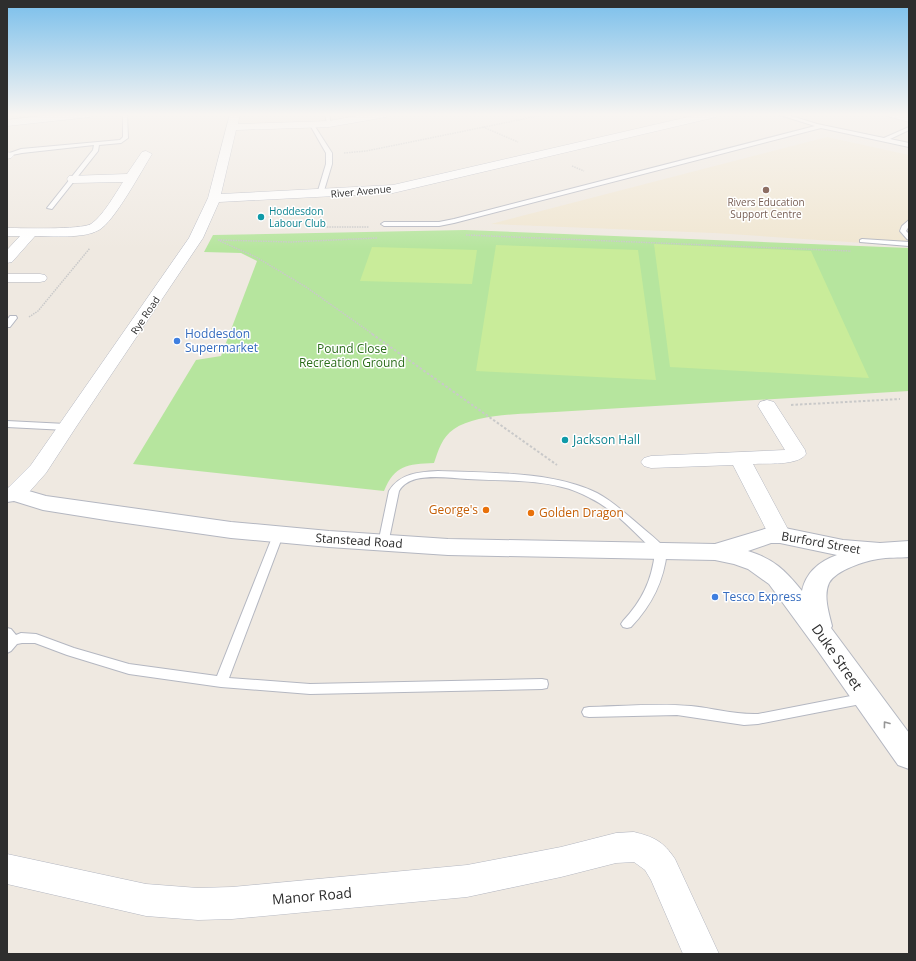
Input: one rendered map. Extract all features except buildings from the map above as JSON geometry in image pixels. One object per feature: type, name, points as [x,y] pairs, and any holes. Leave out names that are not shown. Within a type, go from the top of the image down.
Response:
[{"type":"street","points":[[7,232],[82,230],[96,226],[108,212],[143,159]]},
{"type":"street","name":"Rye Road","points":[[10,496],[39,469],[66,427],[115,358],[196,238],[214,198],[224,159]]},
{"type":"street","name":"River Avenue","points":[[214,198],[368,192],[406,186],[523,159]]},
{"type":"street","points":[[73,179],[130,178]]},
{"type":"street","points":[[7,259],[32,231]]},
{"type":"street","points":[[7,278],[40,278]]},
{"type":"street","points":[[651,462],[740,459],[790,456],[796,454],[795,450],[767,406]]},
{"type":"street","points":[[740,459],[780,535]]},
{"type":"street","name":"Stanstead Road","points":[[10,496],[70,508],[278,535],[383,544],[448,547],[715,552],[733,555],[756,552]]},
{"type":"street","name":"Burford Street","points":[[756,552],[768,536],[780,535],[843,548],[880,551],[909,549]]},
{"type":"street","name":"Burford Street","points":[[822,634],[814,610],[814,588],[818,579],[826,570],[851,558],[880,551]]},
{"type":"street","name":"Duke Street","points":[[756,552],[822,634],[866,698],[909,756]]},
{"type":"street","name":"Manor Road","points":[[7,869],[146,900],[198,904],[232,903],[467,881],[561,862],[616,848],[634,847],[646,850],[656,858],[702,954]]},
{"type":"lane","points":[[50,208],[89,159]]},
{"type":"lane","points":[[320,194],[329,164],[329,159]]},
{"type":"lane","points":[[384,224],[439,224],[454,221],[695,159]]},
{"type":"lane","points":[[909,222],[904,227],[903,231],[909,238]]},
{"type":"lane","points":[[862,241],[909,244]]},
{"type":"lane","points":[[7,325],[13,318]]},
{"type":"lane","points":[[7,424],[66,427]]},
{"type":"lane","points":[[383,544],[394,491],[402,481],[413,477],[440,475],[516,478],[544,481],[586,492],[594,495],[610,506],[661,551],[658,578],[654,588],[637,614],[627,624]]},
{"type":"lane","points":[[221,682],[278,535]]},
{"type":"lane","points":[[9,640],[21,638],[36,639],[71,652],[129,669],[221,682],[310,689],[542,684]]},
{"type":"lane","points":[[588,712],[691,712],[707,713],[744,720],[758,719],[866,698]]},
{"type":"path","points":[[320,194],[319,221],[320,225],[323,227],[383,227],[384,224]]},
{"type":"path","points":[[464,235],[852,251]]},
{"type":"path","points":[[379,238],[291,242],[218,240],[256,257],[306,287],[559,467]]},
{"type":"path","points":[[13,318],[29,317],[36,313],[90,247]]},
{"type":"path","points":[[767,406],[900,399]]},
{"type":"shaded area","name":"Rivers Education Support Centre","points":[[743,159],[909,159],[909,246],[714,233],[491,224]]},
{"type":"green space","name":"Pound Close Recreation Ground","points":[[465,230],[909,248],[909,391],[517,414],[489,417],[464,424],[454,429],[443,440],[434,463],[409,465],[403,468],[398,471],[388,482],[384,491],[133,464],[196,360],[221,356],[257,261],[241,253],[204,252],[213,235]]},
{"type":"green space","points":[[654,244],[811,251],[869,378],[670,367]]},
{"type":"green space","points":[[496,245],[638,250],[656,380],[476,371]]},
{"type":"green space","points":[[372,247],[477,250],[472,284],[360,281]]},
{"type":"place","name":"Rivers Education Support Centre","points":[[766,190]]},
{"type":"place","name":"Hoddesdon Labour Club","points":[[261,217]]},
{"type":"place","name":"Hoddesdon Supermarket","points":[[177,341]]},
{"type":"place","name":"Jackson Hall","points":[[565,440]]},
{"type":"place","name":"George's","points":[[486,510]]},
{"type":"place","name":"Golden Dragon","points":[[531,513]]},
{"type":"place","name":"Tesco Express","points":[[715,597]]}]
